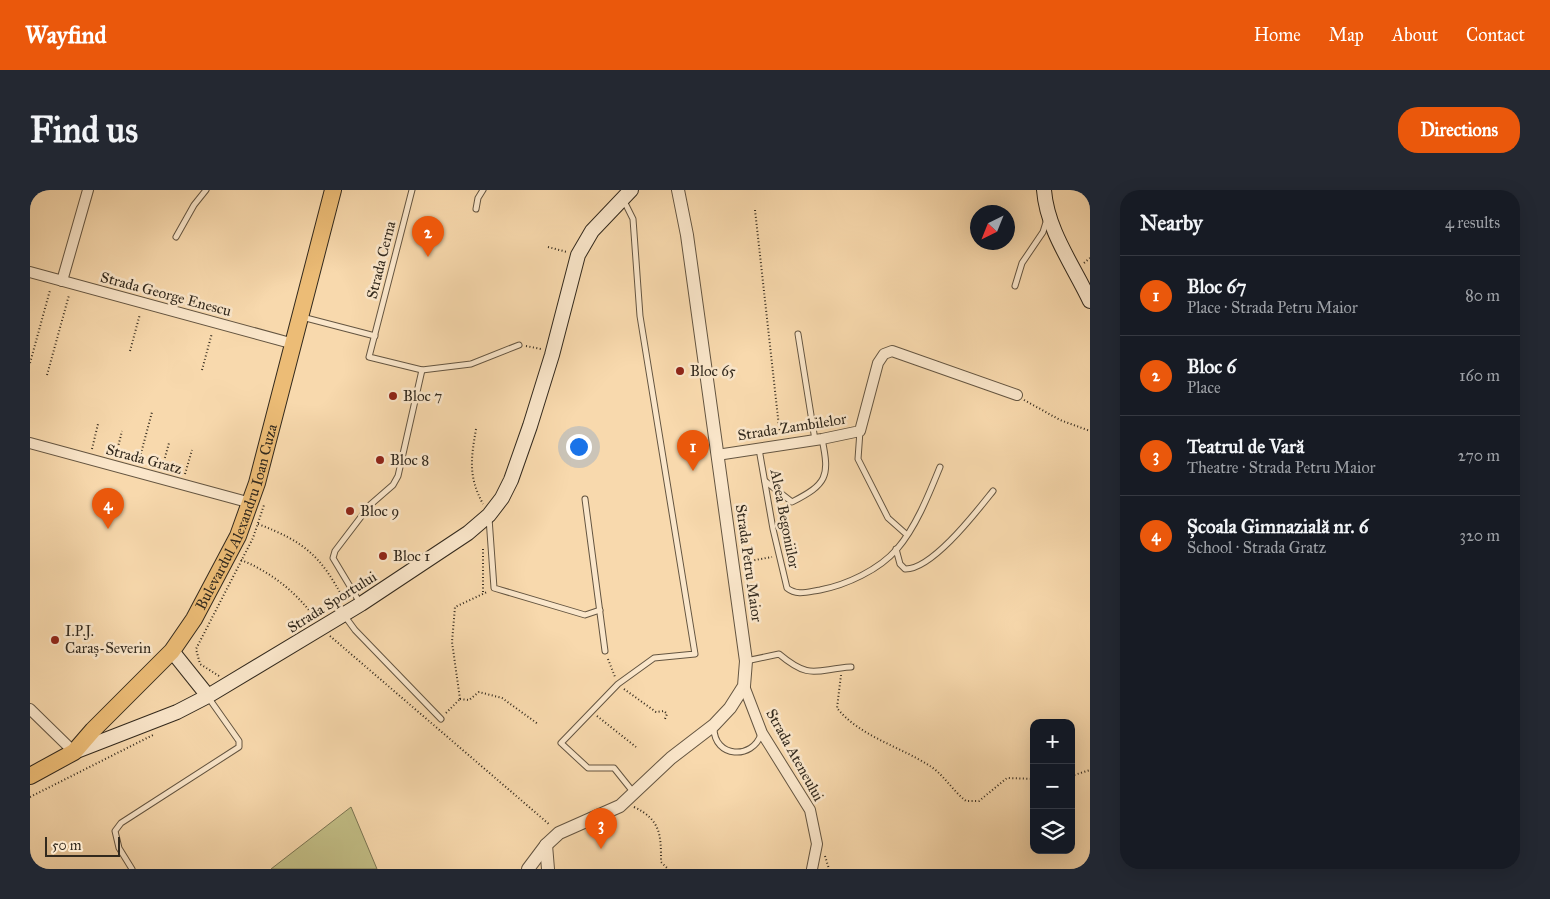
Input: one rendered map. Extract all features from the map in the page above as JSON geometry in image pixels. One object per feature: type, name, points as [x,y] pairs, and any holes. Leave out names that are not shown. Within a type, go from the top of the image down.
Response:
[{"type":"main road","name":"Bulevardul Alexandru Ioan Cuza","points":[[30,776],[74,752],[93,730],[172,651],[202,606],[238,536],[258,504],[294,344],[333,190]]},
{"type":"main road","points":[[1044,190],[1048,214],[1059,241],[1090,301]]},
{"type":"main road","name":"Strada Sportului","points":[[74,752],[177,712],[208,696],[344,614],[358,600],[468,533],[489,515],[502,498],[530,426],[552,355],[578,255],[592,230],[627,194]]},
{"type":"main road","points":[[172,651],[208,696]]},
{"type":"street","points":[[62,281],[88,190]]},
{"type":"street","name":"Strada Petru Maior","points":[[528,869],[546,845],[559,833],[620,806],[671,758],[714,725],[730,708],[744,686],[746,661],[687,235],[678,190]]},
{"type":"street","name":"Strada George Enescu","points":[[30,272],[294,344]]},
{"type":"street","name":"Strada Zambilelor","points":[[717,454],[818,440],[860,432],[878,363],[884,354],[892,351],[1017,395]]},
{"type":"street","name":"Strada Gratz","points":[[30,443],[258,504]]},
{"type":"street","name":"Strada Ateneului","points":[[744,686],[762,733],[810,810],[817,844],[812,869]]},
{"type":"street","points":[[30,709],[74,752]]},
{"type":"street","points":[[546,845],[548,869]]},
{"type":"lane","points":[[176,237],[194,205],[206,190]]},
{"type":"lane","name":"Strada Cerna","points":[[412,190],[370,357],[422,370]]},
{"type":"lane","points":[[476,209],[478,198],[483,190]]},
{"type":"lane","points":[[627,194],[633,219],[640,316],[695,654],[654,658],[618,684],[561,743],[588,768],[614,768],[634,793]]},
{"type":"lane","points":[[1015,286],[1022,263],[1043,232],[1048,214]]},
{"type":"lane","points":[[302,317],[375,336]]},
{"type":"lane","points":[[764,481],[792,502],[822,482],[828,464],[818,440],[798,334]]},
{"type":"lane","points":[[358,600],[336,563],[334,558],[335,551],[370,505],[393,486],[398,476],[422,370],[471,364],[519,345]]},
{"type":"lane","points":[[860,432],[858,460],[888,518],[906,534]]},
{"type":"lane","name":"Aleea Begoniilor","points":[[759,449],[779,556],[787,588],[800,594],[831,588],[869,571],[896,549],[930,492],[940,467]]},
{"type":"lane","points":[[896,549],[900,564],[905,569],[910,569],[927,560],[960,532],[992,491]]},
{"type":"lane","points":[[584,499],[605,651]]},
{"type":"lane","points":[[489,515],[494,588],[585,615],[600,610]]},
{"type":"lane","points":[[344,614],[355,630],[441,719]]},
{"type":"lane","points":[[746,661],[779,654],[788,661],[811,672],[851,667]]},
{"type":"lane","points":[[132,869],[119,848],[114,831],[121,824],[238,747],[239,741],[208,696]]},
{"type":"lane","points":[[714,725],[714,732],[721,746],[734,753],[749,751],[755,746],[762,733]]},
{"type":"path","points":[[755,210],[781,445]]},
{"type":"path","points":[[548,247],[569,253]]},
{"type":"path","points":[[30,363],[50,290]]},
{"type":"path","points":[[47,375],[69,295]]},
{"type":"path","points":[[130,351],[140,314]]},
{"type":"path","points":[[202,370],[212,333]]},
{"type":"path","points":[[519,345],[540,349],[543,340]]},
{"type":"path","points":[[1017,395],[1060,420],[1090,431]]},
{"type":"path","points":[[139,462],[152,412]]},
{"type":"path","points":[[92,449],[98,424]]},
{"type":"path","points":[[476,429],[471,462],[474,487],[484,506],[488,499]]},
{"type":"path","points":[[116,455],[122,431]]},
{"type":"path","points":[[162,468],[169,442]]},
{"type":"path","points":[[185,474],[192,450]]},
{"type":"path","points":[[258,504],[258,524],[280,532],[306,548],[332,577],[346,602],[358,600]]},
{"type":"path","points":[[732,564],[779,556]]},
{"type":"path","points":[[220,676],[200,664],[196,649],[241,560],[273,576],[302,602],[316,620],[323,616]]},
{"type":"path","points":[[460,699],[452,642],[455,607],[475,599],[494,588]]},
{"type":"path","points":[[330,635],[559,833]]},
{"type":"path","points":[[605,651],[618,684],[656,712],[664,711],[667,714],[665,719]]},
{"type":"path","points":[[836,668],[842,676],[837,708],[845,718],[862,730],[898,747],[931,766],[953,791],[966,801],[979,801],[1008,778],[1030,780]]},
{"type":"path","points":[[460,699],[469,700],[479,692],[502,698],[538,724]]},
{"type":"path","points":[[441,719],[460,699]]},
{"type":"path","points":[[591,712],[636,747]]},
{"type":"path","points":[[1075,775],[1090,770]]},
{"type":"path","points":[[30,797],[76,774]]},
{"type":"path","points":[[634,807],[644,812],[655,822],[662,836],[661,862],[668,869]]},
{"type":"shaded area","points":[[351,807],[377,869],[271,869]]},
{"type":"place","name":"Bloc 6","points":[[428,257]]},
{"type":"place","name":"Bloc 65","points":[[680,371]]},
{"type":"place","name":"Bloc 7","points":[[393,396]]},
{"type":"place","name":"Bloc 8","points":[[380,460]]},
{"type":"place","name":"Bloc 67","points":[[693,471]]},
{"type":"place","name":"Bloc 9","points":[[350,511]]},
{"type":"place","name":"Școala Gimnazială nr. 6","points":[[108,529]]},
{"type":"place","name":"Bloc 1","points":[[383,556]]},
{"type":"place","name":"I.P.J. Caraș-Severin","points":[[55,640]]},
{"type":"place","name":"Teatrul de Vară","points":[[601,849]]}]
